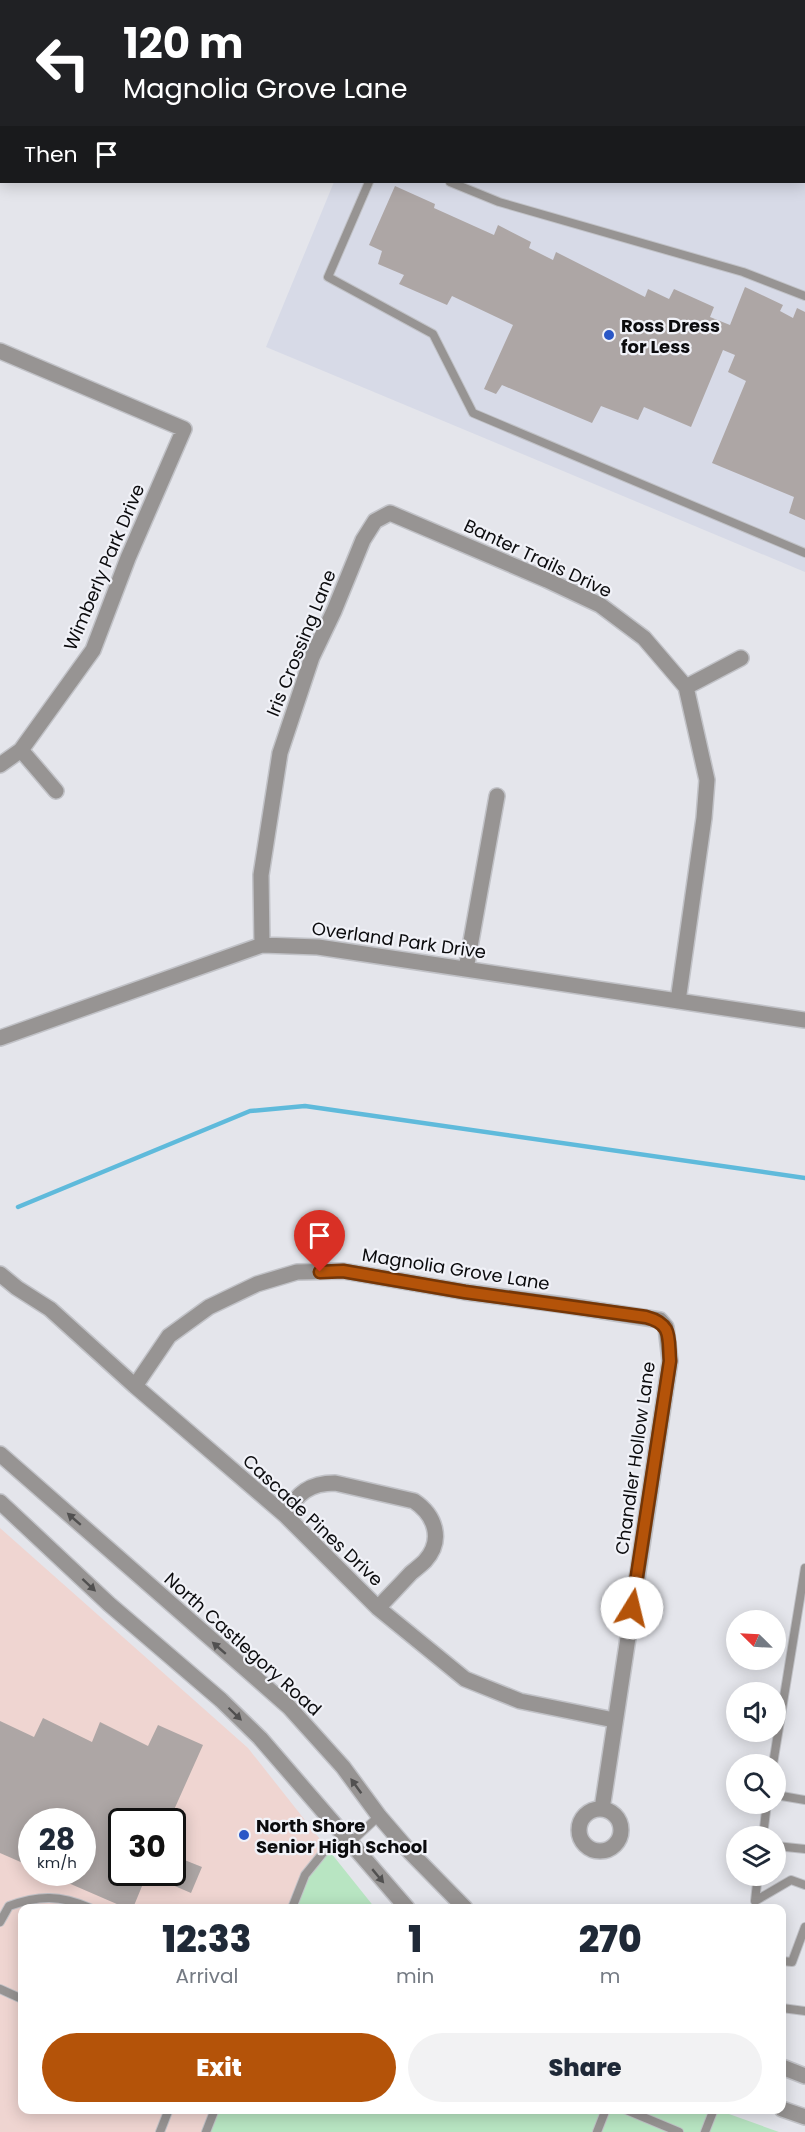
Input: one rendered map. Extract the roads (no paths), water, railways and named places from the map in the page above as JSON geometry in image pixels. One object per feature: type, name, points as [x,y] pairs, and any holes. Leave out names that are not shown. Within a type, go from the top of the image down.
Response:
[{"type":"street","name":"Wimberly Park Drive","points":[[0,351],[184,429],[128,558],[93,650],[21,750],[0,765]]},
{"type":"street","name":"Banter Trails Drive","points":[[390,513],[600,605],[644,638],[686,687],[706,780],[704,818],[678,1001]]},
{"type":"street","name":"Iris Crossing Lane","points":[[262,945],[261,875],[271,800],[283,743],[312,657],[363,540],[375,521],[390,513]]},
{"type":"street","points":[[686,687],[741,658]]},
{"type":"street","points":[[21,750],[56,791]]},
{"type":"street","points":[[466,969],[497,796]]},
{"type":"street","name":"Overland Park Drive","points":[[0,1038],[262,945],[318,947],[805,1020]]},
{"type":"street","name":"Magnolia Grove Lane","points":[[135,1386],[169,1336],[209,1307],[256,1284],[297,1272],[343,1271],[397,1279],[465,1292],[646,1317],[660,1320],[666,1327]]},
{"type":"street","name":"Cascade Pines Drive","points":[[0,1274],[50,1309],[135,1386],[285,1515],[378,1608],[465,1679],[520,1701],[614,1720]]},
{"type":"street","name":"Cascade Pines Drive","points":[[0,1287],[17,1288]]},
{"type":"street","name":"Chandler Hollow Lane","points":[[602,1809],[670,1361],[666,1327]]},
{"type":"street","name":"North Castlegory Road","points":[[0,1454],[289,1707],[343,1767],[379,1816],[410,1852],[461,1904]]},
{"type":"street","points":[[285,1515],[300,1493],[309,1487],[323,1483],[335,1483],[414,1501],[424,1508],[432,1518],[435,1529],[432,1551],[378,1608]]},
{"type":"street","points":[[0,1502],[109,1604],[228,1707],[260,1738],[404,1904]]},
{"type":"street","points":[[786,2069],[805,2076]]},
{"type":"street","points":[[786,2110],[805,2117]]},
{"type":"lane","points":[[369,183],[328,277],[433,334],[473,413],[805,553]]},
{"type":"lane","points":[[452,183],[498,202],[743,272],[805,296]]},
{"type":"lane","points":[[775,1754],[805,1568]]},
{"type":"lane","points":[[786,1797],[805,1800]]},
{"type":"lane","points":[[294,1904],[305,1875],[327,1848],[351,1842],[379,1816]]},
{"type":"lane","points":[[786,1847],[805,1849]]},
{"type":"lane","points":[[755,1904],[791,1880],[805,1885]]},
{"type":"lane","points":[[754,1904],[757,1886]]},
{"type":"lane","points":[[0,1922],[9,1906],[29,1899],[49,1897],[80,1904]]},
{"type":"lane","points":[[786,1961],[792,1962],[805,1927]]},
{"type":"lane","points":[[0,1989],[18,1997]]},
{"type":"lane","points":[[786,2009],[805,2011]]},
{"type":"lane","points":[[160,2132],[167,2114]]},
{"type":"lane","points":[[206,2132],[213,2114]]},
{"type":"lane","points":[[597,2132],[604,2114]]},
{"type":"lane","points":[[636,2114],[679,2132]]},
{"type":"lane","points":[[705,2132],[712,2114]]},
{"type":"waterway","points":[[18,1207],[250,1111],[305,1106],[805,1178]]},
{"type":"place","name":"Ross Dress for Less","points":[[609,335]]},
{"type":"place","name":"North Shore Senior High School","points":[[244,1835]]}]
